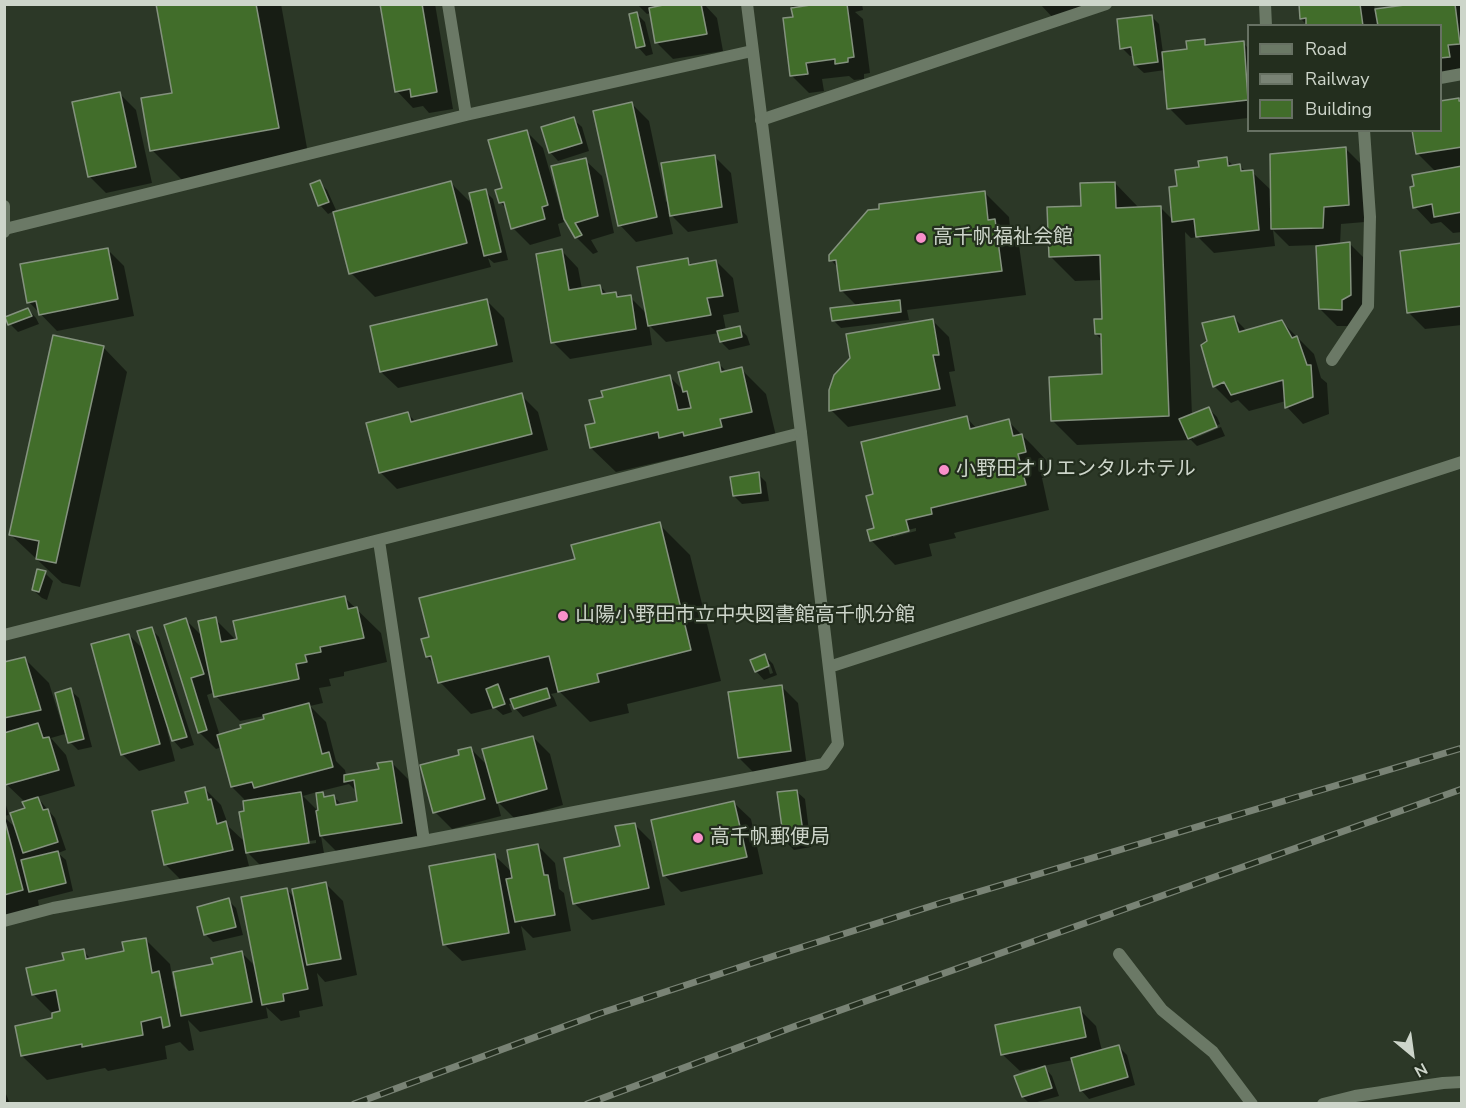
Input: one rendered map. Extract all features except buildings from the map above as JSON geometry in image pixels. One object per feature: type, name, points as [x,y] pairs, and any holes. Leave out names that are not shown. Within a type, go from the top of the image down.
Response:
[{"type":"street","points":[[448,4],[466,115]]},
{"type":"street","points":[[4,921],[53,908],[424,841],[824,764],[838,744],[747,4]]},
{"type":"street","points":[[761,120],[1106,4]]},
{"type":"street","points":[[1265,4],[1266,24]]},
{"type":"street","points":[[4,206],[5,231],[466,115],[752,51]]},
{"type":"street","points":[[1442,78],[1461,74]]},
{"type":"street","points":[[1332,360],[1368,306],[1370,217],[1364,132]]},
{"type":"street","points":[[4,635],[801,433]]},
{"type":"street","points":[[829,667],[1461,462]]},
{"type":"street","points":[[379,541],[424,841]]},
{"type":"street","points":[[1119,954],[1162,1010],[1213,1052],[1252,1104]]},
{"type":"street","points":[[1323,1104],[1355,1096],[1461,1082]]},
{"type":"railway","points":[[354,1104],[598,1014],[774,956],[941,903],[1462,748]]},
{"type":"railway","points":[[587,1104],[793,1027],[1462,789]]},
{"type":"place","name":"高千帆福祉会館","points":[[921,238]]},
{"type":"place","name":"小野田オリエンタルホテル","points":[[944,470]]},
{"type":"place","name":"山陽小野田市立中央図書館高千帆分館","points":[[563,616]]},
{"type":"place","name":"高千帆郵便局","points":[[698,838]]}]
